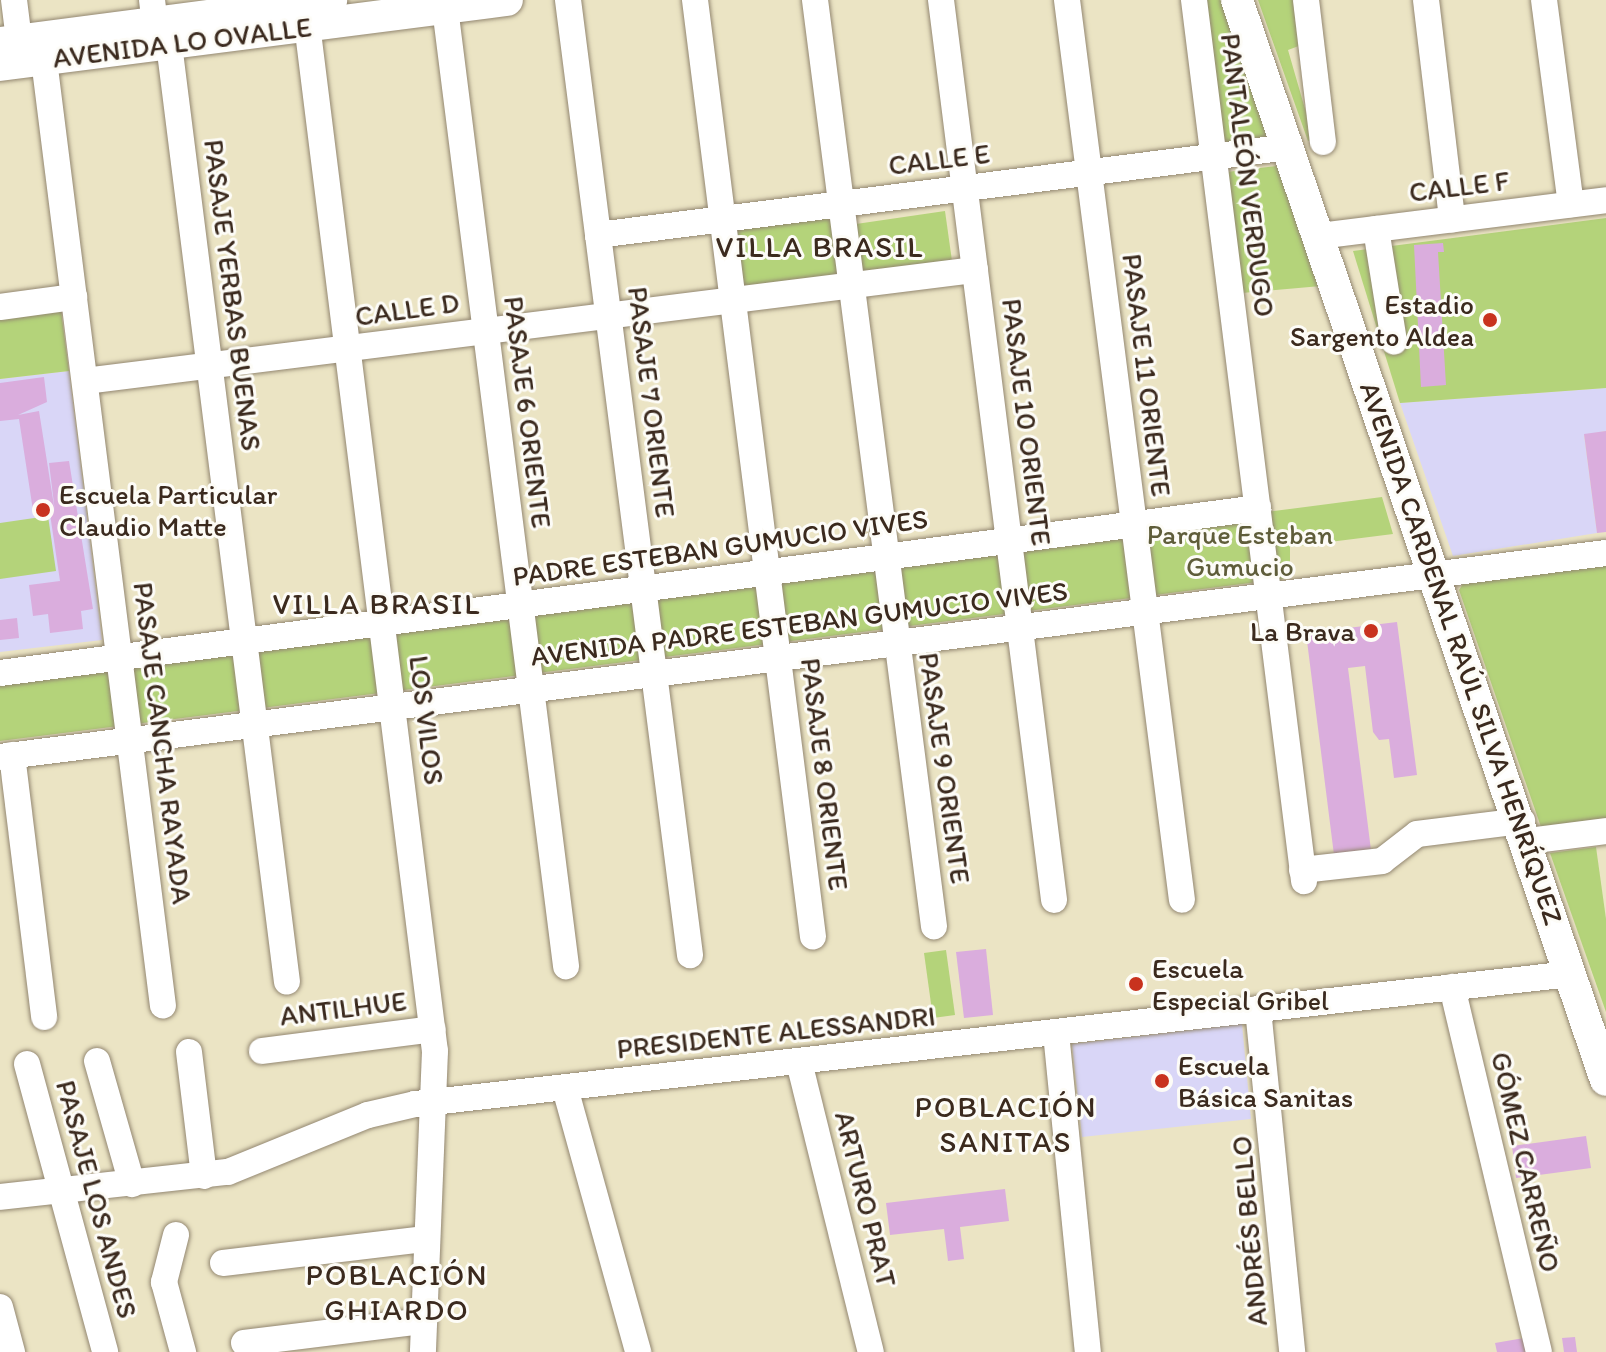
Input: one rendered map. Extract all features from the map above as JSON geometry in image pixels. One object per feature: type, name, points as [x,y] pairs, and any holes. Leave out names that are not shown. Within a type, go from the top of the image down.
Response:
[{"type":"main road","name":"AVENIDA LO OVALLE","points":[[16,52],[159,22],[305,7],[445,8],[507,0]]},
{"type":"main road","name":"AVENIDA CARDENAL RAÚL SILVA HENRÍQUEZ","points":[[1237,0],[1525,831],[1606,1080]]},
{"type":"street","name":"PASAJE CANCHA RAYADA","points":[[14,0],[16,52],[74,297],[163,1006]]},
{"type":"street","name":"PASAJE 7 ORIENTE","points":[[568,0],[690,955]]},
{"type":"street","name":"PASAJE 8 ORIENTE","points":[[695,0],[813,937]]},
{"type":"street","name":"PASAJE 9 ORIENTE","points":[[815,0],[934,926]]},
{"type":"street","name":"PASAJE 10 ORIENTE","points":[[941,0],[1054,900]]},
{"type":"street","name":"PASAJE 11 ORIENTE","points":[[1067,0],[1182,900]]},
{"type":"street","name":"PANTALEÓN VERDUGO","points":[[1194,0],[1303,875],[1382,861],[1417,834],[1525,831]]},
{"type":"street","points":[[1306,0],[1323,142]]},
{"type":"street","points":[[1426,0],[1452,219]]},
{"type":"street","points":[[1544,0],[1571,204]]},
{"type":"street","name":"LOS VILOS","points":[[305,7],[433,1029],[434,1102],[424,1239],[423,1352]]},
{"type":"street","name":"PASAJE 6 ORIENTE","points":[[445,8],[566,966]]},
{"type":"street","name":"PASAJE YERBAS BUENAS","points":[[159,22],[209,364],[287,982]]},
{"type":"street","name":"CALLE E","points":[[598,235],[1289,147]]},
{"type":"street","name":"CALLE F","points":[[1319,236],[1606,200]]},
{"type":"street","points":[[1376,229],[1394,342]]},
{"type":"street","name":"CALLE D","points":[[85,381],[975,270]]},
{"type":"street","points":[[0,307],[74,297]]},
{"type":"street","name":"PADRE ESTEBAN GUMUCIO VIVES","points":[[0,673],[1258,508]]},
{"type":"street","name":"AVENIDA PADRE ESTEBAN GUMUCIO VIVES","points":[[6,756],[1606,553]]},
{"type":"street","points":[[6,756],[44,1017]]},
{"type":"street","points":[[1525,831],[1606,831]]},
{"type":"street","name":"PRESIDENTE ALESSANDRI","points":[[0,1197],[204,1176],[257,1162],[368,1115],[434,1102],[1571,974]]},
{"type":"street","name":"GÓMEZ CARREÑO","points":[[1452,987],[1539,1352]]},
{"type":"street","name":"ANDRÉS BELLO","points":[[1258,1009],[1292,1352]]},
{"type":"street","name":"ANTILHUE","points":[[262,1051],[433,1029]]},
{"type":"street","points":[[1056,1033],[1088,1352]]},
{"type":"street","points":[[189,1052],[204,1176]]},
{"type":"street","points":[[97,1061],[132,1184]]},
{"type":"street","name":"ARTURO PRAT","points":[[799,1062],[871,1352]]},
{"type":"street","name":"PASAJE LOS ANDES","points":[[27,1064],[105,1352]]},
{"type":"street","points":[[565,1088],[638,1352]]},
{"type":"street","points":[[176,1235],[164,1282],[183,1352]]},
{"type":"street","points":[[223,1263],[424,1239]]},
{"type":"street","points":[[0,1307],[12,1352]]},
{"type":"street","points":[[244,1343],[422,1321]]},
{"type":"shaded area","name":"Escuela Particular Claudio Matte","points":[[69,371],[102,640],[0,652],[0,379]]},
{"type":"shaded area","points":[[1606,388],[1606,431],[1584,435],[1597,533],[1453,556],[1400,403]]},
{"type":"shaded area","name":"Escuela Básica Sanitas","points":[[1242,1024],[1251,1119],[1082,1137],[1072,1044]]},
{"type":"green space","points":[[1199,0],[1224,0],[1270,139],[1222,145]]},
{"type":"green space","points":[[1258,0],[1298,0],[1304,44],[1288,50],[1314,140],[1308,141]]},
{"type":"green space","points":[[1277,166],[1321,286],[1242,293],[1227,172]]},
{"type":"green space","points":[[830,209],[844,274],[744,291],[734,222]]},
{"type":"green space","points":[[945,211],[952,261],[863,274],[856,224]]},
{"type":"green space","name":"Estadio Sargento Aldea","points":[[1606,218],[1606,388],[1400,403],[1353,251]]},
{"type":"green space","points":[[61,311],[69,371],[0,379],[0,318]]},
{"type":"green space","name":"Parque Esteban Gumucio","points":[[1382,497],[1393,534],[1290,547],[1290,578],[0,741],[0,677]]},
{"type":"green space","points":[[48,516],[56,571],[0,579],[0,523]]},
{"type":"green space","points":[[1606,559],[1606,818],[1541,827],[1459,590],[1466,579]]},
{"type":"green space","points":[[1596,847],[1606,919],[1606,1012],[1550,853]]},
{"type":"green space","points":[[946,950],[955,1015],[933,1018],[924,953]]},
{"type":"building","points":[[1443,243],[1444,252],[1438,252],[1446,385],[1421,387],[1414,245]]},
{"type":"building","points":[[44,377],[47,402],[18,415],[39,411],[55,512],[49,463],[69,461],[93,609],[81,611],[83,629],[50,633],[48,614],[33,616],[29,585],[60,581],[50,514],[34,517],[19,419],[0,421],[0,383]]},
{"type":"building","points":[[1606,431],[1606,532],[1597,533],[1584,434]]},
{"type":"building","points":[[17,618],[19,638],[0,640],[0,620]]},
{"type":"building","points":[[1397,622],[1417,775],[1394,778],[1389,739],[1379,740],[1373,732],[1365,666],[1348,668],[1371,850],[1334,855],[1306,633]]},
{"type":"building","points":[[986,949],[993,1015],[964,1018],[956,952]]},
{"type":"building","points":[[1586,1136],[1591,1168],[1516,1178],[1512,1146]]},
{"type":"building","points":[[1005,1189],[1009,1221],[960,1227],[964,1259],[948,1261],[944,1229],[890,1235],[886,1203]]},
{"type":"building","points":[[1575,1337],[1577,1352],[1564,1352],[1562,1338]]},
{"type":"building","points":[[1524,1338],[1527,1352],[1497,1352],[1495,1343]]},
{"type":"place","name":"Estadio Sargento Aldea","points":[[1490,320]]},
{"type":"place","name":"Escuela Particular Claudio Matte","points":[[43,510]]},
{"type":"place","name":"La Brava","points":[[1371,631]]},
{"type":"place","name":"Escuela Especial Gribel","points":[[1136,984]]},
{"type":"place","name":"Escuela Básica Sanitas","points":[[1162,1081]]},
{"type":"district","name":"VILLA BRASIL","points":[[820,247]]},
{"type":"district","name":"VILLA BRASIL","points":[[377,604]]},
{"type":"district","name":"POBLACIÓN SANITAS","points":[[1006,1124]]},
{"type":"district","name":"POBLACIÓN GHIARDO","points":[[397,1292]]}]
